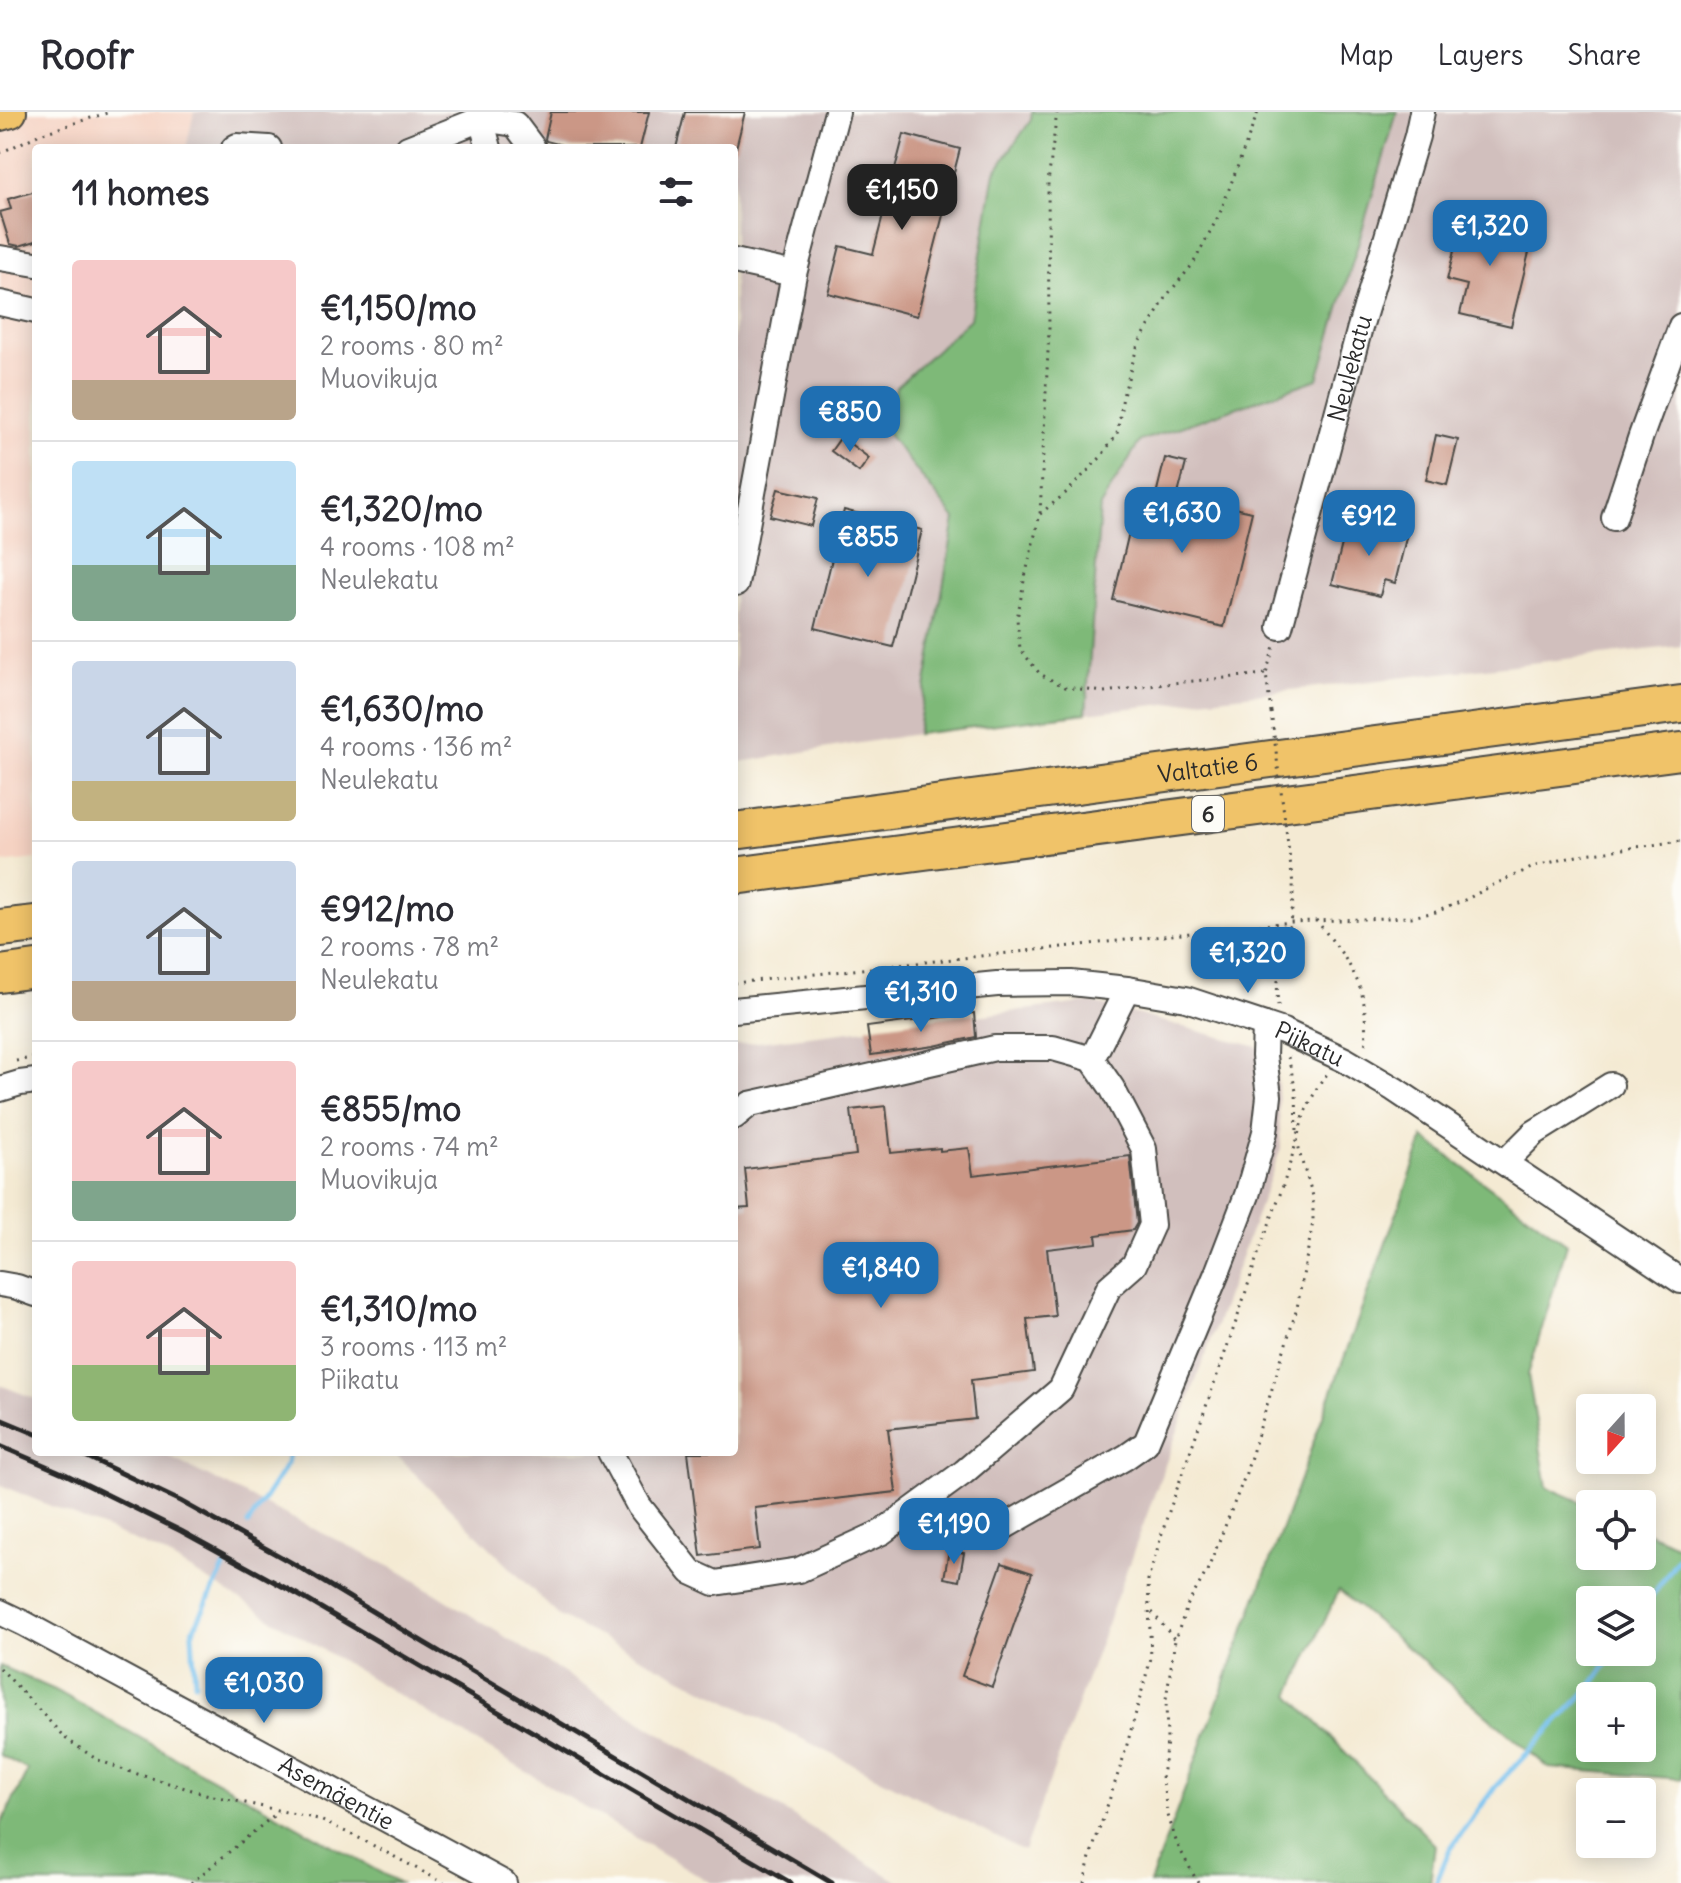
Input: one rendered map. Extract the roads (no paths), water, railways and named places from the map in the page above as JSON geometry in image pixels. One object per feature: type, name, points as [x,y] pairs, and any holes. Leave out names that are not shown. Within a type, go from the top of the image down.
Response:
[{"type":"highway","name":"Valtatie 6","points":[[738,830],[1681,704]]},
{"type":"highway","name":"Valtatie 6","points":[[738,875],[1681,751]]},
{"type":"highway","points":[[0,928],[32,924]]},
{"type":"highway","points":[[0,974],[32,970]]},
{"type":"main road","points":[[0,115],[11,112]]},
{"type":"street","points":[[738,573],[794,274],[837,112]]},
{"type":"street","name":"Neulekatu","points":[[1280,627],[1359,331],[1422,112]]},
{"type":"street","points":[[480,116],[488,144]]},
{"type":"street","points":[[417,144],[480,116],[515,124],[530,144]]},
{"type":"street","points":[[0,258],[32,263]]},
{"type":"street","points":[[738,262],[794,274]]},
{"type":"street","points":[[0,303],[32,310]]},
{"type":"street","points":[[1614,518],[1681,326]]},
{"type":"street","name":"Piikatu","points":[[738,1010],[997,984],[1071,983],[1186,999],[1274,1028],[1345,1060],[1505,1162],[1681,1281]]},
{"type":"street","points":[[1092,1059],[1127,989]]},
{"type":"street","points":[[995,1532],[1146,1443],[1247,1195],[1265,1132],[1269,1096],[1264,1056],[1274,1028]]},
{"type":"street","points":[[612,1456],[639,1506],[691,1572],[715,1583],[799,1570],[882,1532],[964,1472],[1061,1389],[1109,1287],[1134,1265],[1152,1225],[1144,1149],[1112,1088],[1092,1059],[1053,1048],[995,1048],[750,1104],[738,1114]]},
{"type":"street","points":[[0,1089],[32,1082]]},
{"type":"street","points":[[1505,1162],[1534,1133],[1611,1085]]},
{"type":"street","points":[[0,1284],[32,1293]]},
{"type":"street","name":"Asemäentie","points":[[0,1612],[504,1883]]},
{"type":"waterway","points":[[248,1524],[287,1464],[288,1456]]},
{"type":"waterway","points":[[1656,1591],[1681,1554]]},
{"type":"waterway","points":[[195,1683],[192,1633],[224,1568]]},
{"type":"waterway","points":[[1436,1883],[1450,1849],[1495,1787],[1593,1684],[1605,1666]]},
{"type":"railway","points":[[0,1419],[32,1432]]},
{"type":"railway","points":[[0,1446],[181,1531],[302,1597],[791,1883]]},
{"type":"railway","points":[[85,1456],[180,1501],[292,1563],[832,1883]]}]
